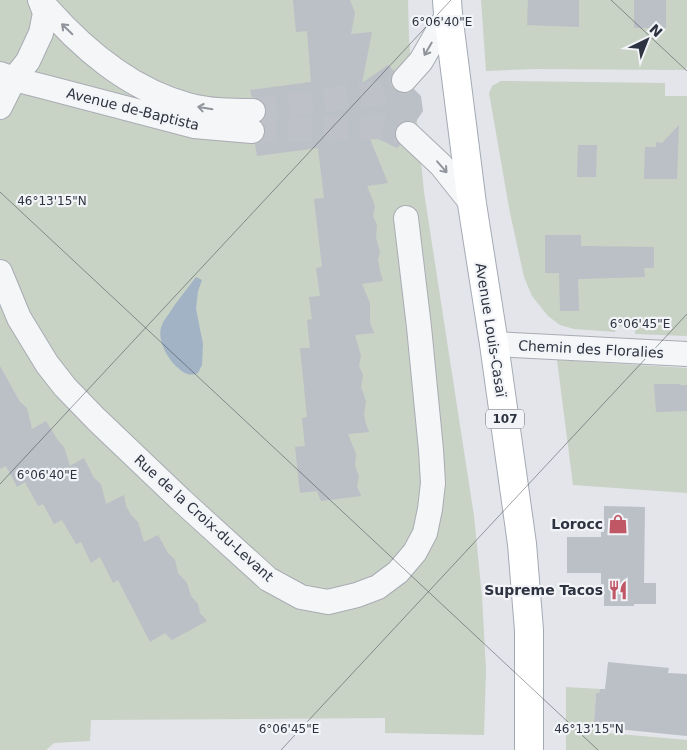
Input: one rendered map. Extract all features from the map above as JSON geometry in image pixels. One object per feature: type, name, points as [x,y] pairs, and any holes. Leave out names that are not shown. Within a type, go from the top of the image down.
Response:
[{"type":"main road","name":"Avenue Louis-Casaï","points":[[448,7],[472,204],[522,544],[529,630],[529,750]]},
{"type":"street","points":[[0,107],[7,76],[28,62],[41,34],[45,13],[40,0]]},
{"type":"street","name":"Avenue de-Baptista","points":[[7,76],[194,126],[253,121],[220,111],[189,106],[141,86],[115,71],[92,54],[56,19],[40,0]]},
{"type":"street","points":[[404,80],[421,61],[448,7]]},
{"type":"street","points":[[408,134],[442,165],[472,204]]},
{"type":"street","name":"Rue de la Croix-du-Levant","points":[[0,272],[19,318],[47,364],[65,387],[96,419],[268,579],[300,597],[328,602],[357,595],[378,587],[398,572],[416,552],[425,534],[433,483],[419,327],[406,218]]},
{"type":"street","name":"Chemin des Floralies","points":[[494,344],[687,354]]},
{"type":"shaded area","points":[[0,0],[408,0],[409,39],[424,192],[474,516],[482,597],[486,670],[484,735],[385,733],[385,718],[91,720],[90,741],[54,743],[46,750],[0,750]]},
{"type":"shaded area","points":[[481,0],[687,0],[687,67],[685,70],[536,69],[486,71]]},
{"type":"shaded area","points":[[501,81],[665,83],[665,96],[687,96],[687,336],[635,334],[635,328],[616,326],[615,332],[574,329],[560,325],[548,316],[532,296],[524,277],[510,213],[489,93],[492,86]]},
{"type":"shaded area","points":[[557,360],[687,368],[687,493],[573,485]]},
{"type":"shaded area","points":[[566,687],[600,689],[599,693],[596,694],[594,722],[597,723],[596,732],[687,740],[687,750],[566,750]]},
{"type":"water","points":[[196,277],[202,280],[198,291],[196,309],[203,344],[202,365],[198,373],[192,375],[182,371],[173,363],[163,348],[160,336],[162,324]]},
{"type":"building","points":[[293,0],[350,0],[355,13],[351,34],[372,32],[362,83],[388,65],[394,71],[390,78],[391,85],[402,94],[409,93],[414,89],[421,96],[423,111],[415,123],[405,121],[398,125],[395,131],[395,138],[400,145],[397,148],[368,134],[388,183],[367,186],[375,206],[373,216],[377,225],[376,238],[380,252],[378,260],[383,281],[362,284],[370,303],[370,323],[374,333],[355,335],[361,356],[359,366],[363,375],[361,387],[366,401],[364,413],[369,432],[348,434],[356,454],[355,466],[359,476],[357,486],[361,496],[321,501],[317,491],[300,493],[295,447],[305,446],[302,418],[307,417],[300,348],[310,348],[307,320],[312,319],[309,297],[320,296],[316,268],[322,267],[314,199],[324,198],[318,148],[257,156],[255,144],[263,139],[266,133],[265,126],[261,121],[267,111],[265,104],[260,99],[252,97],[250,90],[311,82],[307,31],[296,32]]},
{"type":"building","points":[[528,0],[579,0],[579,27],[527,25]]},
{"type":"building","points":[[634,0],[666,0],[666,28],[634,28]]},
{"type":"building","points":[[679,125],[677,179],[644,179],[645,147],[656,147],[656,142],[662,143]]},
{"type":"building","points":[[578,145],[597,145],[596,177],[577,177]]},
{"type":"building","points":[[545,235],[581,235],[581,246],[654,247],[654,268],[644,268],[645,277],[578,279],[579,311],[560,311],[559,273],[545,273]]},
{"type":"building","points":[[0,366],[20,402],[27,408],[32,429],[46,421],[64,447],[70,466],[84,458],[94,478],[101,484],[106,504],[124,495],[126,506],[138,522],[144,542],[158,535],[168,553],[175,560],[178,573],[187,583],[191,596],[198,604],[200,613],[207,621],[172,640],[165,633],[150,642],[118,580],[113,583],[100,557],[91,563],[81,542],[76,544],[62,520],[54,524],[43,504],[38,506],[25,482],[17,487],[6,466],[0,469]]},
{"type":"building","points":[[654,384],[687,385],[687,411],[656,412]]},
{"type":"building","points":[[604,506],[645,507],[644,583],[656,583],[656,604],[604,606],[604,584],[601,584],[601,573],[567,573],[567,537],[601,537],[601,532],[604,532]]},
{"type":"building","points":[[608,662],[669,668],[668,673],[687,674],[687,736],[597,727],[597,723],[594,722],[596,693],[599,693],[600,689],[605,689]]},
{"type":"tunnel","points":[[253,111],[381,93],[391,90],[404,80]]},
{"type":"tunnel","points":[[252,131],[383,127],[408,134]]},
{"type":"place","name":"Lorocc","points":[[618,524]]},
{"type":"place","name":"Supreme Tacos","points":[[618,590]]}]
